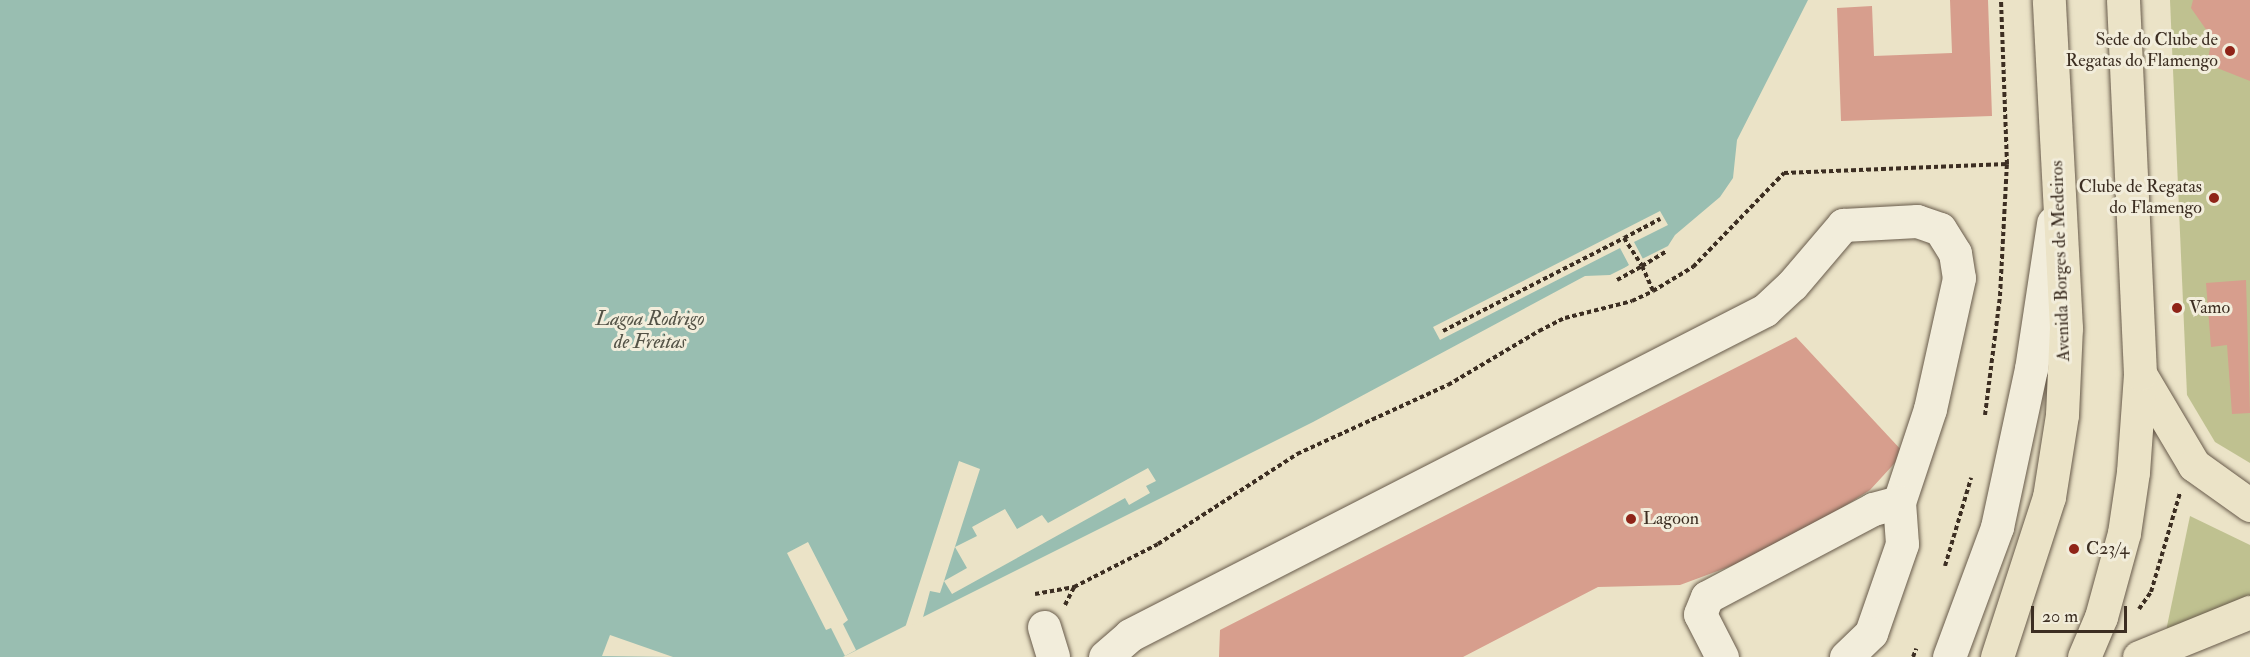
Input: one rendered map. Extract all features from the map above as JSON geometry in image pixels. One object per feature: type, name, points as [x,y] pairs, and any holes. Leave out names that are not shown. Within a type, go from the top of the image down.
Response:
[{"type":"highway","name":"Avenida Borges de Medeiros","points":[[1997,657],[2049,497],[2062,415],[2066,328],[2049,0]]},
{"type":"highway","points":[[2084,657],[2100,617],[2124,533],[2133,472],[2140,374],[2123,0]]},
{"type":"highway","points":[[2140,374],[2194,465],[2216,483],[2250,505]]},
{"type":"highway","points":[[2139,657],[2250,612]]},
{"type":"lane","points":[[1949,657],[1997,527],[2031,369],[2059,183]]},
{"type":"lane","points":[[1105,657],[1130,635],[1765,310],[1792,285],[1843,225],[1917,221],[1940,229],[1955,253],[1959,278],[1930,409],[1899,502],[1902,544],[1871,633],[1846,657]]},
{"type":"lane","points":[[1722,657],[1700,614],[1707,597],[1874,509],[1899,502]]},
{"type":"path","points":[[1074,587],[1158,544],[1261,477],[1334,435],[1448,385],[1565,318],[1632,301],[1653,291],[1692,267],[1784,173],[2007,164]]},
{"type":"path","points":[[1443,331],[1659,219]]},
{"type":"path","points":[[1624,238],[1653,291]]},
{"type":"path","points":[[1617,280],[1667,251]]},
{"type":"path","points":[[2100,617],[2138,611],[2151,591],[2171,516],[2184,484],[2216,483]]},
{"type":"green space","name":"Clube de Regatas do Flamengo","points":[[2170,0],[2250,0],[2250,463],[2215,442],[2187,395]]},
{"type":"green space","points":[[2190,516],[2250,545],[2250,602],[2166,631]]},
{"type":"water","name":"Lagoa Rodrigo de Freitas","points":[[0,0],[1808,0],[1737,140],[1733,178],[1720,197],[1675,235],[1668,246],[1610,275],[1585,276],[1313,422],[843,657],[0,657]]},
{"type":"pier","points":[[1660,211],[1668,225],[1634,242],[1643,259],[1669,248],[1611,278],[1629,265],[1620,248],[1440,340],[1433,327]]},
{"type":"pier","points":[[959,461],[980,469],[940,593],[930,591],[922,621],[905,628]]},
{"type":"pier","points":[[1148,468],[1156,481],[1146,486],[1150,493],[1129,505],[1125,498],[952,594],[944,581],[967,568],[955,547],[977,536],[972,527],[1005,509],[1017,529],[1042,515],[1048,523]]},
{"type":"pier","points":[[808,542],[848,620],[843,624],[856,650],[845,656],[831,628],[826,630],[787,553]]},
{"type":"pier","points":[[610,635],[673,657],[602,656]]},
{"type":"building","points":[[1950,0],[1988,0],[1992,116],[1841,121],[1837,8],[1872,6],[1874,56],[1952,53]]},
{"type":"building","name":"Sede do Clube de Regatas do Flamengo","points":[[2193,0],[2250,0],[2250,81],[2207,64],[2212,38],[2191,8]]},
{"type":"building","points":[[2246,280],[2250,413],[2232,414],[2227,345],[2211,347],[2206,283]]},
{"type":"building","name":"Lagoon","points":[[1796,337],[1904,453],[1870,490],[1777,549],[1680,585],[1598,587],[1463,657],[1219,657],[1220,630]]},
{"type":"place","name":"Sede do Clube de Regatas do Flamengo","points":[[2230,51]]},
{"type":"place","name":"Clube de Regatas do Flamengo","points":[[2214,198]]},
{"type":"place","name":"Vamo","points":[[2177,308]]},
{"type":"place","name":"Lagoon","points":[[1631,519]]},
{"type":"place","name":"C23/4","points":[[2074,549]]}]
